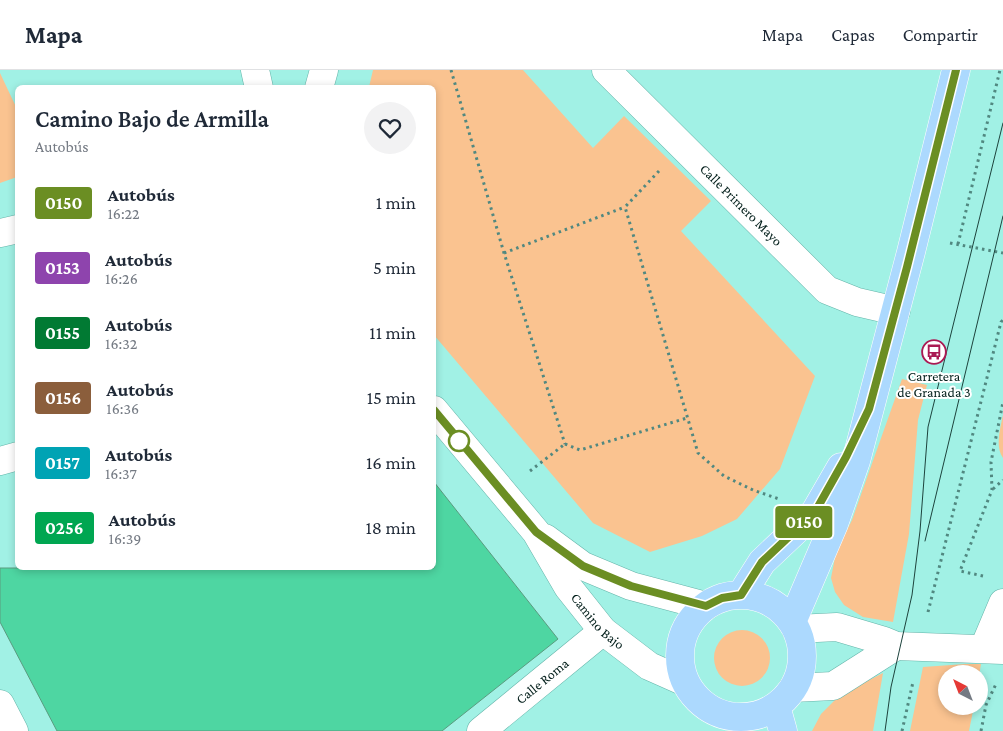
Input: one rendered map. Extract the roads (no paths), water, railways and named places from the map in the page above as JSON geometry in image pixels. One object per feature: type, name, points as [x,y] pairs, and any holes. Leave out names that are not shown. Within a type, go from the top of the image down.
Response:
[{"type":"main road","points":[[794,625],[834,524],[856,461],[896,311],[956,70]]},
{"type":"main road","points":[[741,595],[762,562],[815,512],[846,457],[869,409]]},
{"type":"main road","points":[[741,595],[756,597],[770,602],[782,610],[794,625],[802,649],[802,659],[800,670],[784,708],[735,724],[706,707],[696,698],[685,682],[681,669],[680,655],[682,642],[686,629],[695,616],[706,606],[722,598],[741,595]]},
{"type":"street","points":[[255,70],[258,85]]},
{"type":"street","points":[[320,85],[324,70]]},
{"type":"street","name":"Calle Primero Mayo","points":[[606,70],[827,290],[857,302],[896,311]]},
{"type":"street","points":[[0,233],[15,230]]},
{"type":"street","name":"Camino Bajo","points":[[436,412],[536,532],[568,587],[603,631],[649,666],[685,682]]},
{"type":"street","points":[[0,461],[15,457]]},
{"type":"street","name":"Camino Bajo","points":[[536,532],[583,566],[631,586],[706,606]]},
{"type":"street","points":[[794,625],[837,627],[896,646],[996,658],[1003,603]]},
{"type":"street","name":"Calle Roma","points":[[481,731],[603,631]]},
{"type":"street","points":[[784,708],[833,686],[896,646]]},
{"type":"street","points":[[0,704],[14,731]]},
{"type":"tram line","points":[[885,731],[891,687],[912,595],[920,531],[928,427],[1003,123]]},
{"type":"tram line","points":[[925,541],[1003,216]]},
{"type":"place","name":"Carretera de Granada 3","points":[[934,352]]}]
